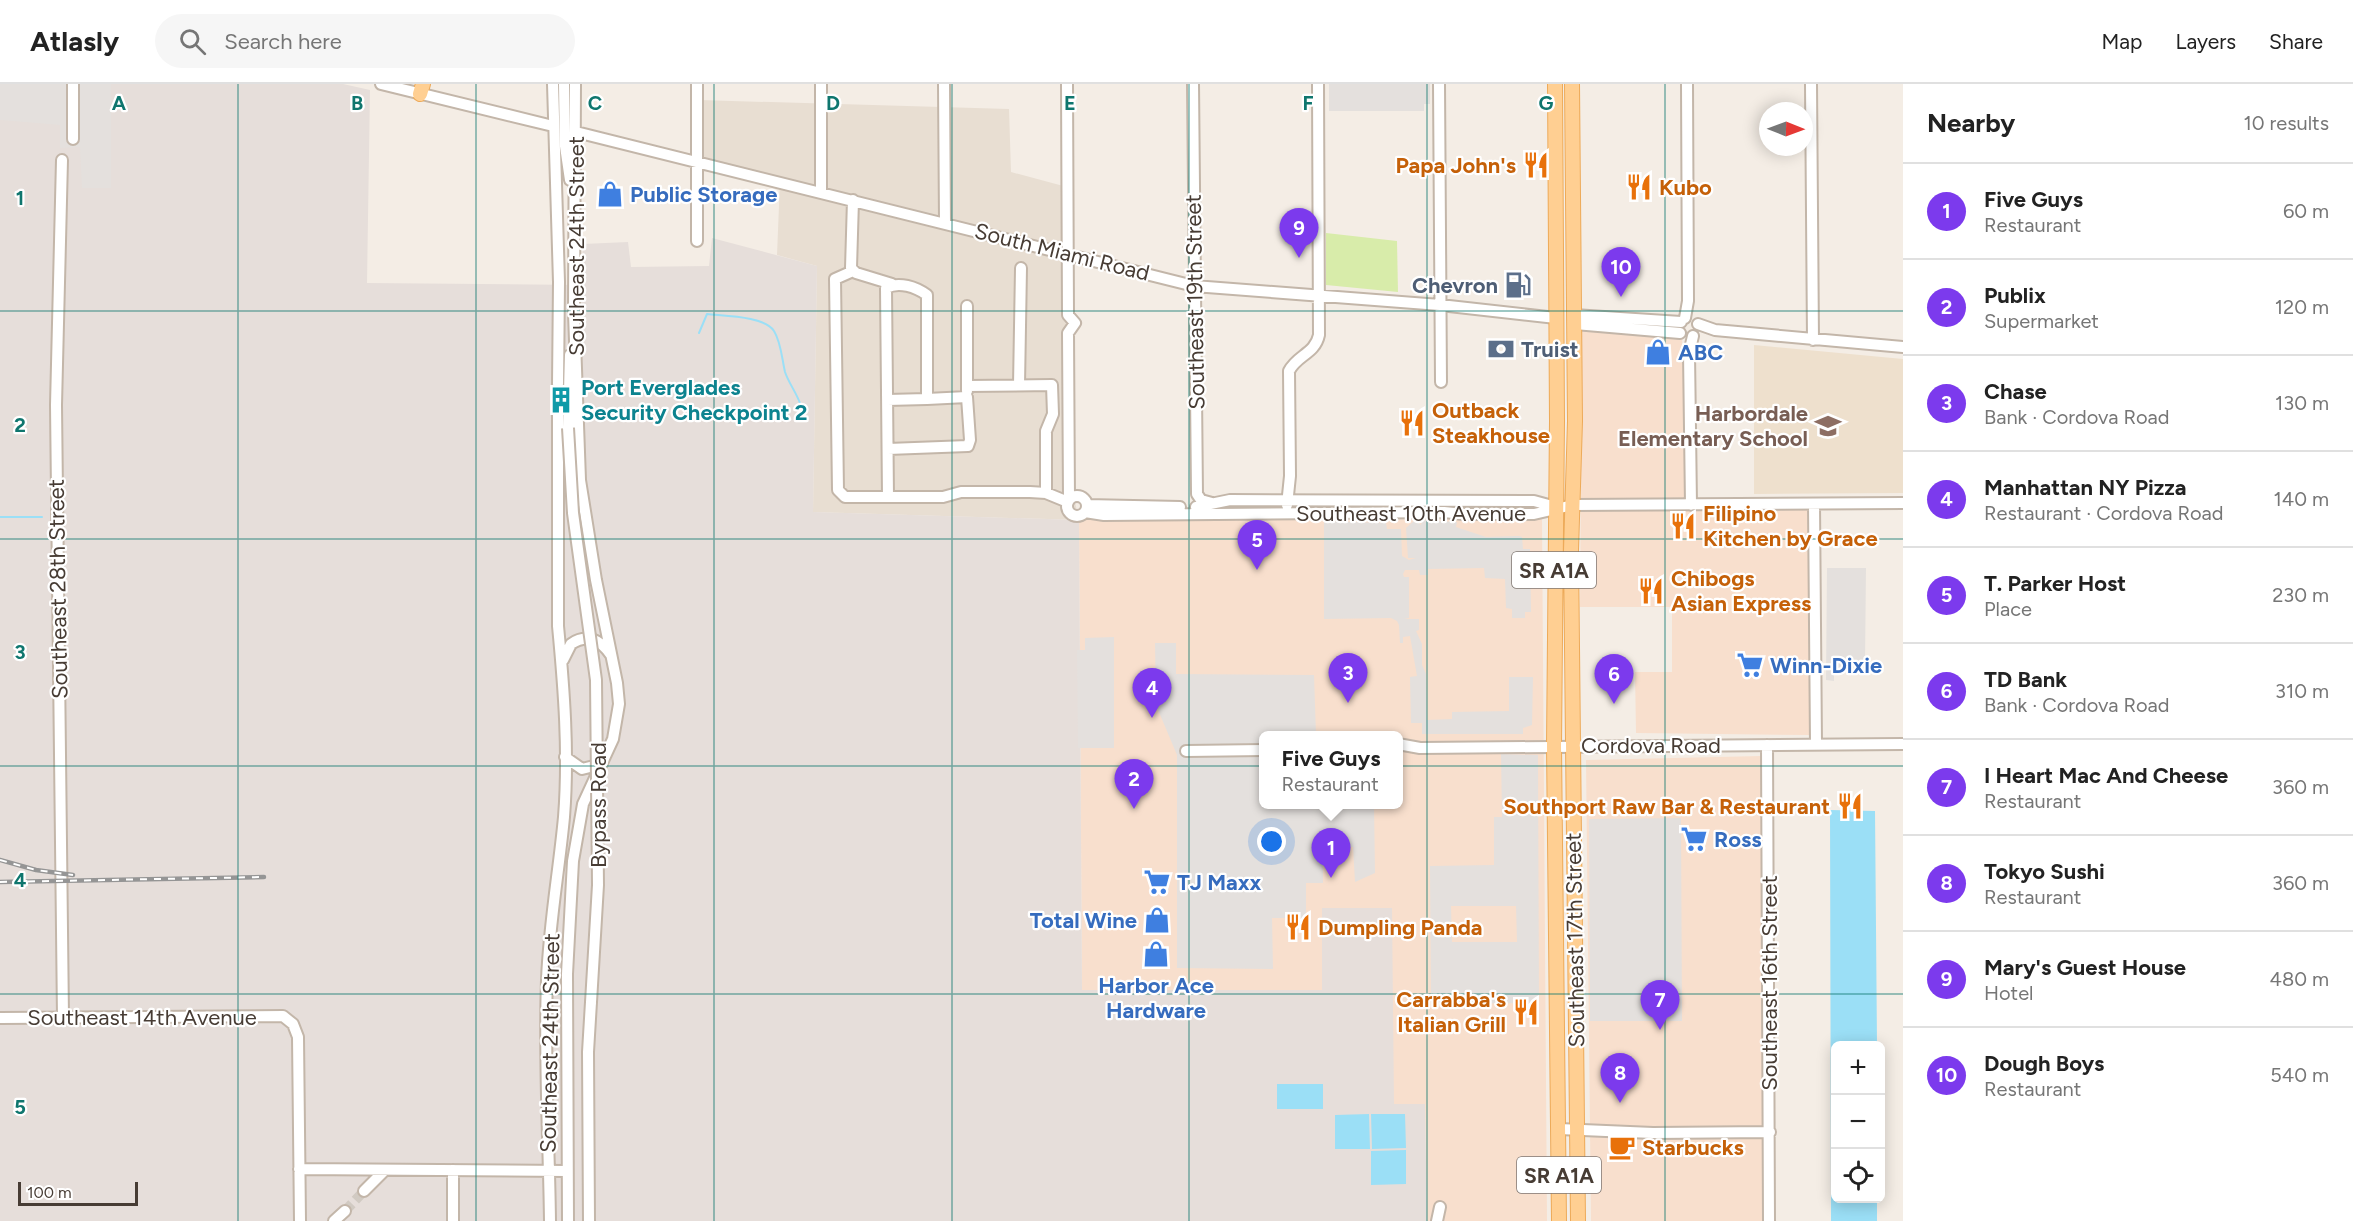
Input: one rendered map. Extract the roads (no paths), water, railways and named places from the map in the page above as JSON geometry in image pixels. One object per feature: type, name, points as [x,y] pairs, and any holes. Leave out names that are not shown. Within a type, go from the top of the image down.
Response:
[{"type":"main road","name":"Southeast 17th Street","points":[[1555,84],[1557,508],[1554,554],[1554,746],[1559,1221]]},
{"type":"main road","name":"Southeast 17th Street","points":[[1572,84],[1575,345],[1571,551],[1578,1221]]},
{"type":"main road","points":[[1556,318],[1575,345]]},
{"type":"main road","points":[[1556,881],[1575,911]]},
{"type":"main road","points":[[1556,906],[1567,913],[1575,937]]},
{"type":"street","points":[[73,84],[74,140]]},
{"type":"street","points":[[381,84],[422,89],[553,126]]},
{"type":"street","name":"Southeast 24th Street","points":[[553,84],[559,282],[558,384]]},
{"type":"street","points":[[564,84],[565,146],[575,213]]},
{"type":"street","name":"Southeast 24th Street","points":[[568,1221],[567,965],[573,861],[581,812],[589,788],[613,739],[617,721],[618,693],[596,580],[580,480],[574,314],[575,84]]},
{"type":"street","points":[[697,84],[697,241]]},
{"type":"street","points":[[821,84],[821,192]]},
{"type":"street","points":[[944,84],[945,222]]},
{"type":"street","points":[[1067,84],[1068,315],[1075,323],[1068,333],[1069,501]]},
{"type":"street","name":"Southeast 19th Street","points":[[1193,84],[1197,494],[1201,500],[1219,504]]},
{"type":"street","points":[[1286,512],[1290,476],[1289,371],[1294,362],[1317,344],[1318,84]]},
{"type":"street","points":[[1439,84],[1441,382]]},
{"type":"street","points":[[1687,84],[1691,505]]},
{"type":"street","points":[[1811,84],[1814,340]]},
{"type":"street","name":"South Miami Road","points":[[576,132],[1194,285],[1440,305],[1556,318]]},
{"type":"street","name":"Southeast 28th Street","points":[[62,160],[56,405],[63,1018]]},
{"type":"street","points":[[853,200],[851,268],[853,271],[892,284],[904,285],[927,295],[927,399]]},
{"type":"street","points":[[558,243],[562,236],[575,236]]},
{"type":"street","points":[[1019,385],[1021,268]]},
{"type":"street","name":"Southeast 10th Avenue","points":[[853,271],[835,279],[838,490],[845,497],[943,497],[961,492],[1046,493],[1069,501],[1068,510],[1073,515],[1080,516],[1086,508]]},
{"type":"street","name":"Bypass Road","points":[[559,282],[568,391]]},
{"type":"street","points":[[888,496],[886,288],[892,284]]},
{"type":"street","points":[[888,448],[968,446],[970,440],[967,392],[967,306]]},
{"type":"street","name":"Bypass Road","points":[[574,314],[568,391],[573,513],[596,680],[598,885],[588,1052],[589,1221]]},
{"type":"street","points":[[1574,320],[1903,347]]},
{"type":"street","points":[[887,400],[927,399],[1019,385],[1053,385],[1053,414],[1046,431],[1046,493]]},
{"type":"street","name":"Southeast 24th Street","points":[[550,1221],[547,980],[554,894],[564,816],[565,757],[563,660],[558,626],[558,415]]},
{"type":"street","name":"Southeast 10th Avenue","points":[[1086,508],[1200,507],[1230,500],[1346,500],[1534,501],[1557,508]]},
{"type":"street","points":[[1346,500],[1346,512]]},
{"type":"street","name":"Southeast 10th Avenue","points":[[1086,508],[1104,515],[1286,512],[1534,514],[1573,506],[1903,503]]},
{"type":"street","points":[[1814,504],[1816,744]]},
{"type":"street","points":[[563,660],[571,644],[583,639],[600,643],[612,657]]},
{"type":"street","name":"Cordova Road","points":[[1403,745],[1420,748],[1903,744]]},
{"type":"street","name":"Southeast 16th Street","points":[[1767,745],[1769,1221]]},
{"type":"street","points":[[1186,751],[1259,750]]},
{"type":"street","points":[[565,757],[582,769],[602,763]]},
{"type":"street","points":[[554,894],[558,903],[558,918],[562,921],[569,916]]},
{"type":"street","points":[[550,939],[562,950],[567,965]]},
{"type":"street","name":"Southeast 14th Avenue","points":[[0,1018],[283,1016],[292,1024],[298,1037],[299,1169]]},
{"type":"street","points":[[548,1092],[566,1092]]},
{"type":"street","points":[[1559,1129],[1770,1132]]},
{"type":"street","points":[[300,1221],[299,1169],[567,1171]]},
{"type":"street","points":[[364,1191],[385,1170]]},
{"type":"street","points":[[453,1170],[453,1221]]},
{"type":"street","points":[[1437,1221],[1440,1207]]},
{"type":"street","points":[[334,1221],[345,1210]]},
{"type":"water","points":[[1830,810],[1875,811],[1877,1041],[1831,1041],[1831,1203],[1877,1203],[1877,1221],[1831,1221]]},
{"type":"water","points":[[1277,1084],[1323,1084],[1323,1109],[1277,1109]]},
{"type":"water","points":[[1369,1114],[1370,1149],[1335,1149],[1335,1115]]},
{"type":"water","points":[[1371,1114],[1405,1114],[1406,1148],[1372,1149]]},
{"type":"water","points":[[1406,1150],[1406,1184],[1371,1185],[1371,1151]]},
{"type":"waterway","points":[[699,333],[707,314],[743,318],[769,326],[776,335],[785,372],[801,406]]},
{"type":"waterway","points":[[0,517],[42,517]]},
{"type":"tunnel","points":[[558,384],[558,415]]},
{"type":"tunnel","points":[[345,1211],[364,1191]]},
{"type":"railway","points":[[0,860],[36,870],[73,875]]},
{"type":"railway","points":[[0,882],[264,877]]},
{"type":"place","name":"Papa John's","points":[[1536,165]]},
{"type":"place","name":"Kubo","points":[[1639,187]]},
{"type":"place","name":"Public Storage","points":[[610,194]]},
{"type":"place","name":"Mary's Guest House","points":[[1299,258]]},
{"type":"place","name":"Chevron","points":[[1518,285]]},
{"type":"place","name":"Dough Boys","points":[[1621,297]]},
{"type":"place","name":"Truist","points":[[1501,349]]},
{"type":"place","name":"ABC","points":[[1658,352]]},
{"type":"place","name":"Port Everglades Security Checkpoint 2","points":[[561,400]]},
{"type":"place","name":"Outback Steakhouse","points":[[1412,423]]},
{"type":"place","name":"Harbordale Elementary School","points":[[1828,426]]},
{"type":"place","name":"Filipino Kitchen by Grace","points":[[1683,526]]},
{"type":"place","name":"T. Parker Host","points":[[1257,570]]},
{"type":"place","name":"Chibogs Asian Express","points":[[1651,591]]},
{"type":"place","name":"Winn-Dixie","points":[[1750,665]]},
{"type":"place","name":"Chase","points":[[1348,703]]},
{"type":"place","name":"TD Bank","points":[[1614,704]]},
{"type":"place","name":"Manhattan NY Pizza","points":[[1152,718]]},
{"type":"place","name":"Southport Raw Bar & Restaurant","points":[[1850,806]]},
{"type":"place","name":"Publix","points":[[1134,809]]},
{"type":"place","name":"Ross","points":[[1694,839]]},
{"type":"place","name":"Five Guys","points":[[1331,878]]},
{"type":"place","name":"TJ Maxx","points":[[1157,882]]},
{"type":"place","name":"Total Wine","points":[[1157,920]]},
{"type":"place","name":"Dumpling Panda","points":[[1298,927]]},
{"type":"place","name":"Harbor Ace Hardware","points":[[1156,954]]},
{"type":"place","name":"Carrabba's Italian Grill","points":[[1526,1012]]},
{"type":"place","name":"I Heart Mac And Cheese","points":[[1660,1030]]},
{"type":"place","name":"Tokyo Sushi","points":[[1620,1103]]},
{"type":"place","name":"Starbucks","points":[[1622,1147]]}]
